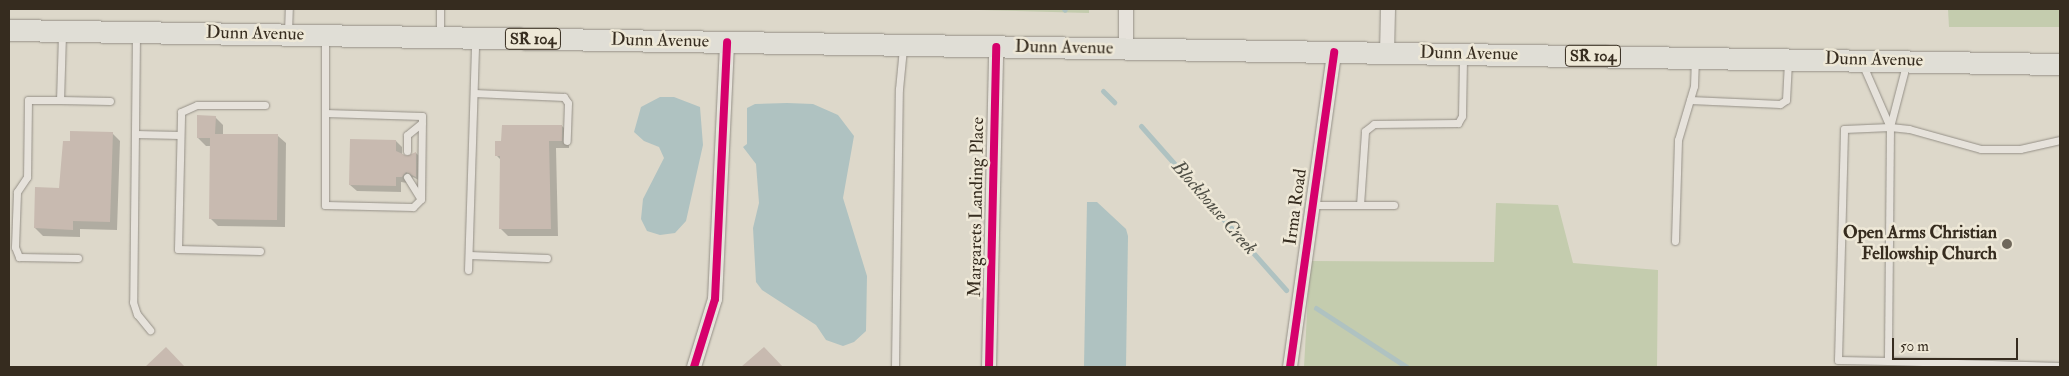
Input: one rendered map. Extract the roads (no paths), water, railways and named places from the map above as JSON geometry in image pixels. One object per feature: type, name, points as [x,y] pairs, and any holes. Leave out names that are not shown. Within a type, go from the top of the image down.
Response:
[{"type":"main road","name":"Dunn Avenue","points":[[9,30],[2060,64]]},
{"type":"street","points":[[1126,9],[1126,49]]},
{"type":"street","points":[[1387,53],[1388,9]]},
{"type":"street","points":[[694,367],[715,299],[727,42]]},
{"type":"street","name":"Margarets Landing Place","points":[[989,367],[996,47]]},
{"type":"street","name":"Irma Road","points":[[1290,367],[1334,52]]},
{"type":"lane","points":[[288,35],[289,9]]},
{"type":"lane","points":[[440,9],[440,37]]},
{"type":"lane","points":[[60,100],[62,31]]},
{"type":"lane","points":[[136,32],[133,302],[137,314],[150,330]]},
{"type":"lane","points":[[325,113],[422,116],[421,199],[412,207],[325,205],[325,113],[326,35]]},
{"type":"lane","points":[[468,270],[475,38]]},
{"type":"lane","points":[[895,367],[899,89],[904,45]]},
{"type":"lane","points":[[1360,205],[1365,131],[1374,124],[1458,123],[1462,116],[1464,54]]},
{"type":"lane","points":[[1675,241],[1678,140],[1690,100],[1695,57]]},
{"type":"lane","points":[[1690,100],[1780,104],[1786,100],[1788,59]]},
{"type":"lane","points":[[1861,60],[1890,127]]},
{"type":"lane","points":[[1888,361],[1890,127],[1907,61]]},
{"type":"lane","points":[[474,93],[564,97],[568,104],[567,141]]},
{"type":"lane","points":[[78,258],[19,257],[15,246],[17,192],[27,177],[28,100],[110,101]]},
{"type":"lane","points":[[260,251],[178,249],[180,134],[181,112],[189,107],[265,105]]},
{"type":"lane","points":[[407,151],[407,136],[422,124]]},
{"type":"lane","points":[[2060,140],[2020,149],[1980,149],[1890,127],[1844,129],[1838,360],[2060,366]]},
{"type":"lane","points":[[135,134],[180,134]]},
{"type":"lane","points":[[407,177],[421,199]]},
{"type":"lane","points":[[1312,205],[1394,205]]},
{"type":"lane","points":[[469,255],[547,258]]},
{"type":"waterway","name":"Blockhouse Creek","points":[[1103,91],[1114,102]]},
{"type":"waterway","name":"Blockhouse Creek","points":[[1141,126],[1286,290]]},
{"type":"waterway","name":"Blockhouse Creek","points":[[1316,308],[1407,367]]},
{"type":"place","name":"Open Arms Christian Fellowship Church","points":[[2007,244]]}]
